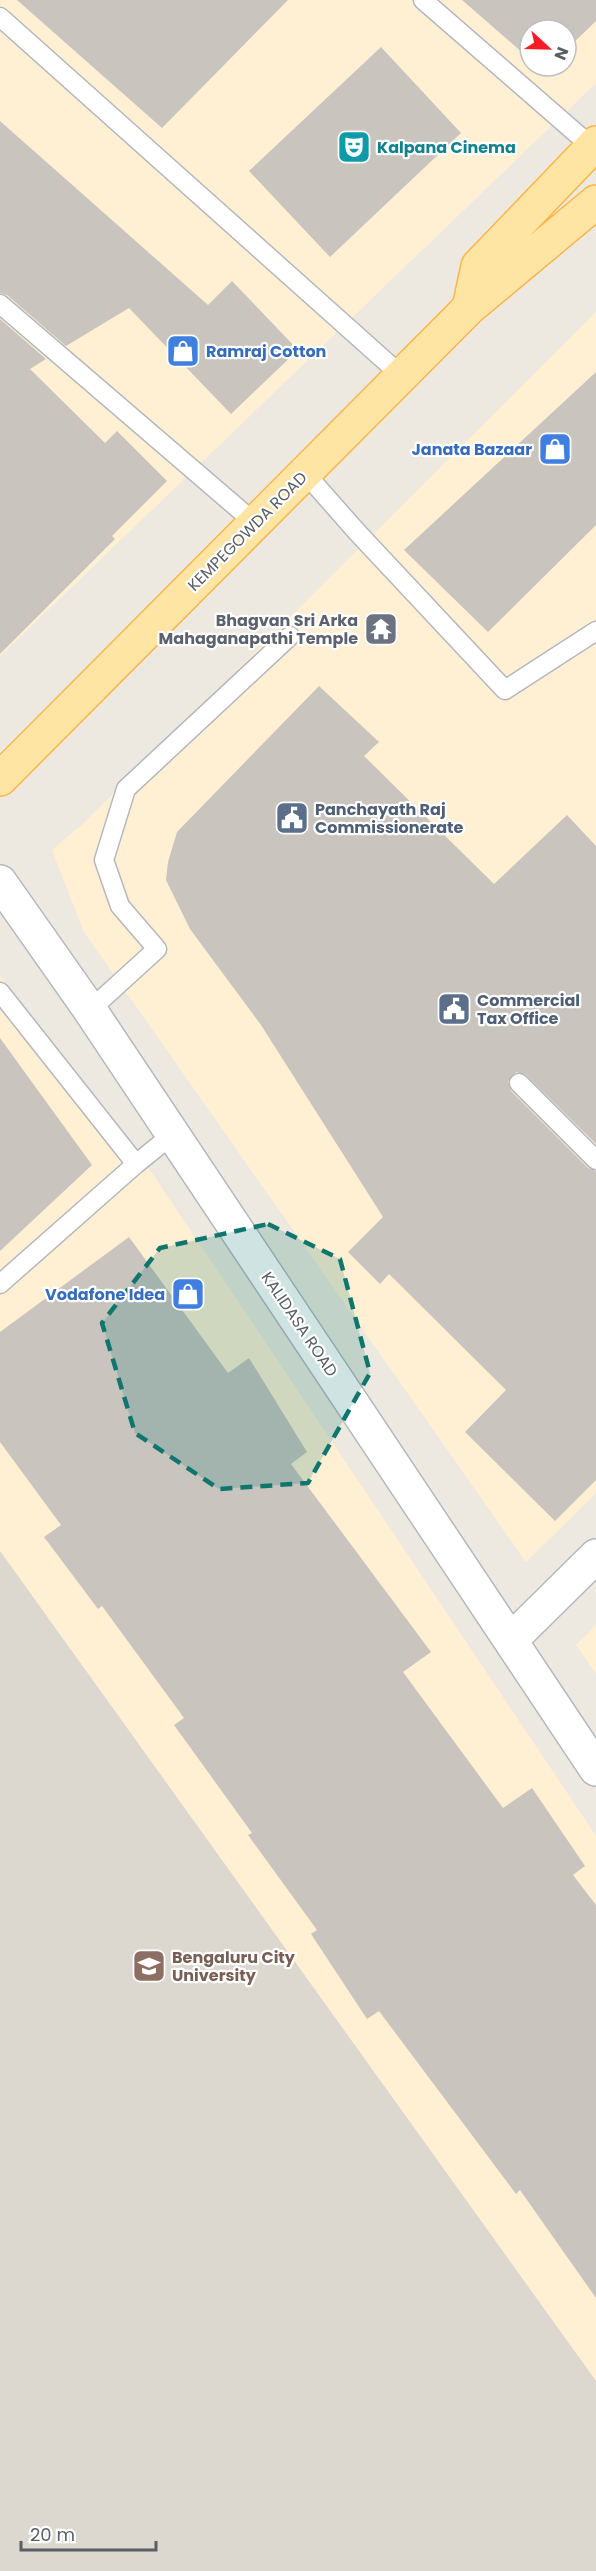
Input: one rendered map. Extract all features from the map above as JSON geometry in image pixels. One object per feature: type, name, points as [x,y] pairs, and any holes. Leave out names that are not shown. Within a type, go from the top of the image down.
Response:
[{"type":"main road","points":[[469,308],[478,266],[594,145]]},
{"type":"main road","name":"KEMPEGOWDA ROAD","points":[[0,779],[469,308],[596,202]]},
{"type":"street","name":"KALIDASA ROAD","points":[[0,882],[90,1010],[596,1769]]},
{"type":"street","points":[[511,1640],[596,1556]]},
{"type":"lane","points":[[423,0],[594,145]]},
{"type":"lane","points":[[0,17],[402,376]]},
{"type":"lane","points":[[0,304],[255,523]]},
{"type":"lane","points":[[305,473],[505,690],[596,631]]},
{"type":"lane","points":[[90,1010],[157,950],[120,906],[104,860],[126,789],[290,636]]},
{"type":"lane","points":[[0,992],[136,1164]]},
{"type":"lane","points":[[519,1083],[596,1160]]},
{"type":"lane","points":[[0,1284],[173,1134]]},
{"type":"highlighted area","points":[[268,1224],[340,1259],[370,1373],[308,1483],[219,1489],[135,1433],[102,1323],[160,1248]]},
{"type":"shaded area","points":[[0,0],[596,0],[596,83],[0,656]]},
{"type":"shaded area","points":[[596,312],[596,1493],[526,1562],[84,932],[52,850],[84,823]]},
{"type":"shaded area","points":[[0,975],[154,1176],[596,1836],[596,2381],[0,1551]]},
{"type":"shaded area","name":"Bengaluru City University","points":[[0,1551],[596,2381],[596,2571],[0,2571]]},
{"type":"shaded area","points":[[596,1625],[596,1674],[576,1645]]},
{"type":"building","points":[[17,0],[288,0],[162,128]]},
{"type":"building","points":[[462,0],[596,0],[596,21],[578,38],[578,18],[518,18],[518,49]]},
{"type":"building","points":[[381,47],[461,133],[330,257],[249,171]]},
{"type":"building","points":[[0,121],[208,305],[232,281],[298,350],[231,414],[129,308],[66,346],[7,295],[0,293]]},
{"type":"building","points":[[0,319],[46,359],[30,369],[105,443],[117,431],[167,481],[112,536],[115,539],[0,654]]},
{"type":"building","name":"Janata Bazaar","points":[[596,372],[596,525],[488,632],[404,550]]},
{"type":"building","points":[[319,686],[379,742],[364,756],[494,884],[567,815],[596,846],[596,1144],[526,1075],[516,1072],[508,1081],[511,1091],[588,1168],[596,1171],[596,1480],[555,1521],[465,1432],[506,1390],[389,1274],[380,1284],[348,1252],[383,1217],[261,1025],[190,929],[166,880],[168,862],[177,832]]},
{"type":"building","points":[[0,1038],[92,1165],[0,1251]]},
{"type":"building","points":[[129,1237],[228,1373],[249,1358],[307,1452],[291,1464],[431,1652],[403,1672],[503,1808],[532,1788],[585,1866],[573,1875],[596,1905],[596,2298],[520,2190],[516,2194],[379,2011],[367,2019],[311,1934],[317,1930],[248,1835],[252,1833],[174,1725],[184,1718],[102,1606],[98,1609],[44,1537],[61,1525],[0,1442],[0,1332]]},
{"type":"place","name":"Kalpana Cinema","points":[[354,147]]},
{"type":"place","name":"Ramraj Cotton","points":[[183,351]]},
{"type":"place","name":"Janata Bazaar","points":[[555,449]]},
{"type":"place","name":"Bhagvan Sri Arka Mahaganapathi Temple","points":[[381,629]]},
{"type":"place","name":"Panchayath Raj Commissionerate","points":[[292,818]]},
{"type":"place","name":"Commercial Tax Office","points":[[454,1009]]},
{"type":"place","name":"Vodafone Idea","points":[[188,1294]]},
{"type":"place","name":"Bengaluru City University","points":[[149,1966]]}]
